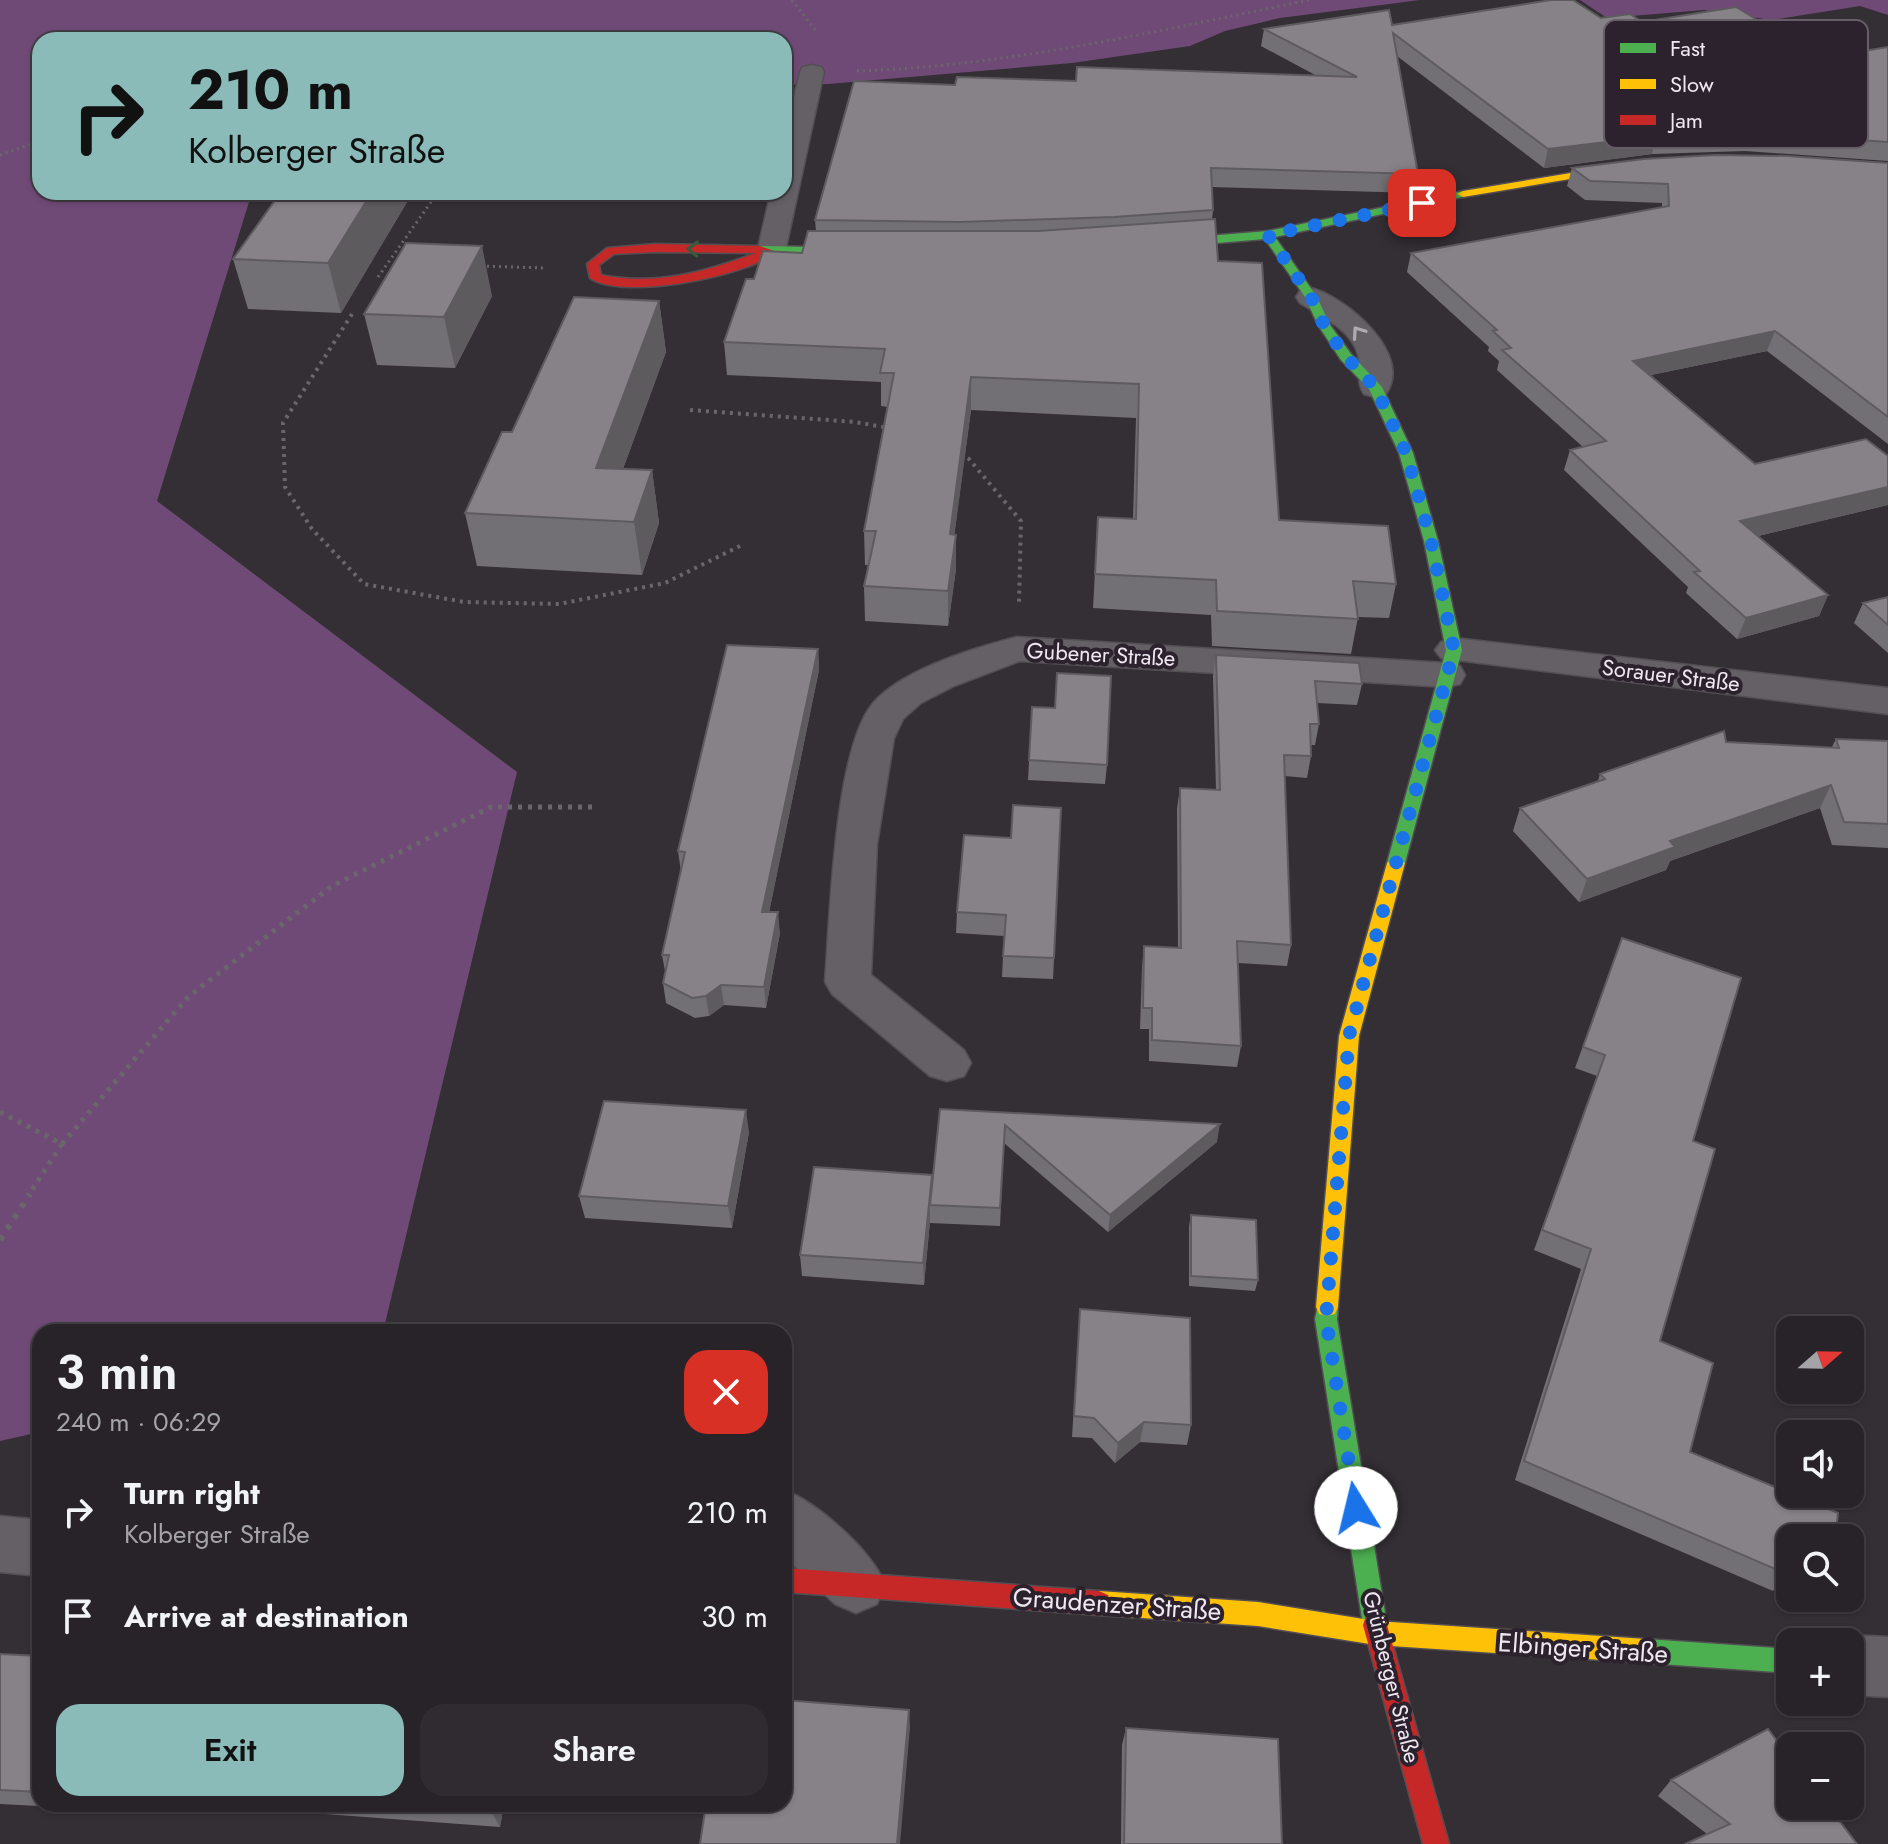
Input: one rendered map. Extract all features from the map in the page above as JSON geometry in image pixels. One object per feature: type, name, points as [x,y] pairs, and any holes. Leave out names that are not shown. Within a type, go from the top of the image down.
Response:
[{"type":"street","points":[[792,160],[812,72]]},
{"type":"street","points":[[1143,245],[1268,235],[1514,184],[1643,164]]},
{"type":"street","points":[[771,252],[783,200]]},
{"type":"street","name":"Grünberger Straße","points":[[1268,235],[1311,297],[1351,322],[1374,354],[1375,387],[1406,453],[1431,541],[1450,662],[1349,1036],[1326,1319],[1376,1633],[1436,1844]]},
{"type":"street","points":[[771,252],[699,279],[657,286],[617,286],[596,278],[593,264],[611,251],[655,248],[878,252]]},
{"type":"street","name":"Gubener Straße","points":[[947,1063],[848,982],[856,844],[874,738],[887,712],[907,694],[940,677],[1017,649],[1450,662]]},
{"type":"street","name":"Sorauer Straße","points":[[1450,662],[1888,701]]},
{"type":"street","points":[[792,1524],[856,1584]]},
{"type":"street","points":[[0,1544],[32,1547]]},
{"type":"street","name":"Graudenzer Straße","points":[[792,1580],[1258,1614],[1376,1633]]},
{"type":"street","name":"Elbinger Straße","points":[[1376,1633],[1776,1660]]},
{"type":"street","points":[[1864,1666],[1888,1667]]},
{"type":"path","points":[[812,72],[915,69],[1052,52],[1310,0]]},
{"type":"path","points":[[0,155],[32,144]]},
{"type":"path","points":[[378,277],[432,200]]},
{"type":"path","points":[[389,262],[404,262]]},
{"type":"path","points":[[468,265],[594,271]]},
{"type":"path","points":[[352,314],[283,423],[285,487],[312,529],[364,584],[464,602],[559,604],[665,583],[740,546]]},
{"type":"path","points":[[690,410],[855,422],[900,430]]},
{"type":"path","points":[[956,451],[969,459],[1021,521],[1017,649]]},
{"type":"path","points":[[0,1240],[62,1144],[188,997],[332,886],[491,807],[596,807]]},
{"type":"path","points":[[0,1112],[62,1144]]},
{"type":"shaded area","points":[[0,0],[1420,0],[1280,18],[1225,31],[1190,46],[1072,63],[828,84],[792,85],[792,32],[32,32],[32,200],[250,200],[157,501],[517,772],[385,1324],[32,1324],[32,1434],[0,1441]]},
{"type":"shaded area","points":[[1580,0],[1888,0],[1888,15],[1860,6],[1771,20],[1704,10],[1607,18]]},
{"type":"building","points":[[1551,0],[1573,0],[1601,18],[1630,14],[1639,20],[1604,20],[1604,142],[1548,149],[1393,33],[1418,174],[1211,168],[1213,210],[960,222],[815,220],[854,81],[955,85],[957,77],[1076,81],[1077,67],[1357,77],[1264,29],[1389,10],[1392,25]]},
{"type":"building","points":[[1736,7],[1757,20],[1655,20]]},
{"type":"building","points":[[1888,47],[1888,142],[1868,141],[1868,50]]},
{"type":"building","points":[[1716,155],[1888,163],[1888,417],[1775,331],[1633,361],[1755,464],[1866,439],[1888,456],[1888,487],[1740,521],[1828,595],[1746,618],[1694,572],[1700,571],[1570,450],[1606,441],[1502,350],[1511,348],[1493,331],[1497,330],[1411,253],[1669,206],[1668,184],[1590,181],[1572,168],[1644,159]]},
{"type":"building","points":[[275,200],[367,200],[328,263],[233,259]]},
{"type":"building","points":[[1215,219],[1218,261],[1262,263],[1279,520],[1388,526],[1396,584],[1353,581],[1358,619],[1217,611],[1216,580],[1095,574],[1098,517],[1136,519],[1139,384],[971,377],[950,534],[956,535],[948,591],[864,586],[876,531],[864,531],[894,373],[880,373],[885,349],[724,342],[746,279],[754,279],[763,251],[802,253],[808,231],[1038,231]]},
{"type":"building","points":[[406,243],[482,246],[444,317],[364,314]]},
{"type":"building","points":[[574,297],[659,301],[596,468],[652,470],[634,522],[465,513],[502,432],[512,432]]},
{"type":"building","points":[[1888,597],[1888,625],[1863,603]]},
{"type":"building","points":[[727,645],[818,649],[762,912],[778,912],[764,987],[721,985],[706,996],[692,998],[663,983],[669,955],[662,955],[685,852],[678,851]]},
{"type":"building","points":[[1216,655],[1359,663],[1362,684],[1315,681],[1319,724],[1310,724],[1311,756],[1284,755],[1291,945],[1237,941],[1241,1046],[1152,1040],[1152,1008],[1143,1008],[1144,946],[1181,948],[1180,788],[1220,790]]},
{"type":"building","points":[[1057,673],[1111,676],[1107,765],[1029,760],[1032,707],[1055,708]]},
{"type":"building","points":[[1724,731],[1726,742],[1839,748],[1836,739],[1888,741],[1888,824],[1844,822],[1831,785],[1670,841],[1675,847],[1587,879],[1520,808],[1605,779],[1600,774]]},
{"type":"building","points":[[1013,805],[1061,808],[1054,958],[1003,956],[1006,915],[957,912],[964,835],[1011,838]]},
{"type":"building","points":[[1622,938],[1741,978],[1693,1141],[1715,1149],[1660,1341],[1713,1363],[1690,1452],[1776,1487],[1776,1508],[1826,1508],[1838,1513],[1837,1524],[1776,1524],[1776,1569],[1524,1461],[1591,1249],[1542,1230],[1605,1055],[1583,1047]]},
{"type":"building","points":[[604,1101],[746,1110],[728,1206],[579,1196]]},
{"type":"building","points":[[940,1109],[1220,1124],[1110,1215],[1005,1125],[1000,1208],[930,1205]]},
{"type":"building","points":[[814,1167],[932,1175],[923,1263],[800,1255]]},
{"type":"building","points":[[1191,1215],[1256,1220],[1258,1280],[1191,1276]]},
{"type":"building","points":[[1080,1309],[1190,1318],[1191,1425],[1144,1422],[1118,1443],[1094,1418],[1074,1416]]},
{"type":"building","points":[[0,1654],[32,1656],[32,1792],[0,1790]]},
{"type":"building","points":[[792,1701],[909,1710],[897,1844],[700,1844],[705,1812],[792,1812]]},
{"type":"building","points":[[1126,1728],[1278,1739],[1282,1844],[1124,1844]]},
{"type":"building","points":[[1768,1729],[1776,1740],[1776,1820],[1839,1820],[1857,1844],[1685,1844],[1730,1824],[1671,1780]]},
{"type":"traffic: fast","points":[[1158,244],[1268,235],[1463,194]]},
{"type":"traffic: fast","points":[[1268,235],[1311,297],[1324,325],[1346,357],[1375,387],[1406,453],[1431,541],[1454,650],[1396,863]]},
{"type":"traffic: fast","points":[[760,250],[862,252]]},
{"type":"traffic: fast","points":[[1327,1307],[1326,1319],[1375,1625]]},
{"type":"traffic: fast","points":[[1646,1651],[1776,1660]]},
{"type":"traffic: slow","points":[[1463,194],[1631,166]]},
{"type":"traffic: slow","points":[[1327,1307],[1349,1036],[1396,863]]},
{"type":"traffic: slow","points":[[1099,1603],[1258,1614],[1376,1633],[1646,1651]]},
{"type":"traffic: jam","points":[[760,250],[655,248],[611,251],[593,264],[596,278],[641,284],[663,283],[728,268],[771,252]]},
{"type":"traffic: jam","points":[[792,1581],[1099,1603]]},
{"type":"traffic: jam","points":[[1375,1625],[1436,1844]]},
{"type":"route","points":[[1356,1508],[1326,1319],[1349,1036],[1454,650],[1431,541],[1406,453],[1375,387],[1346,357],[1324,325],[1311,297],[1268,235],[1422,203]]}]
